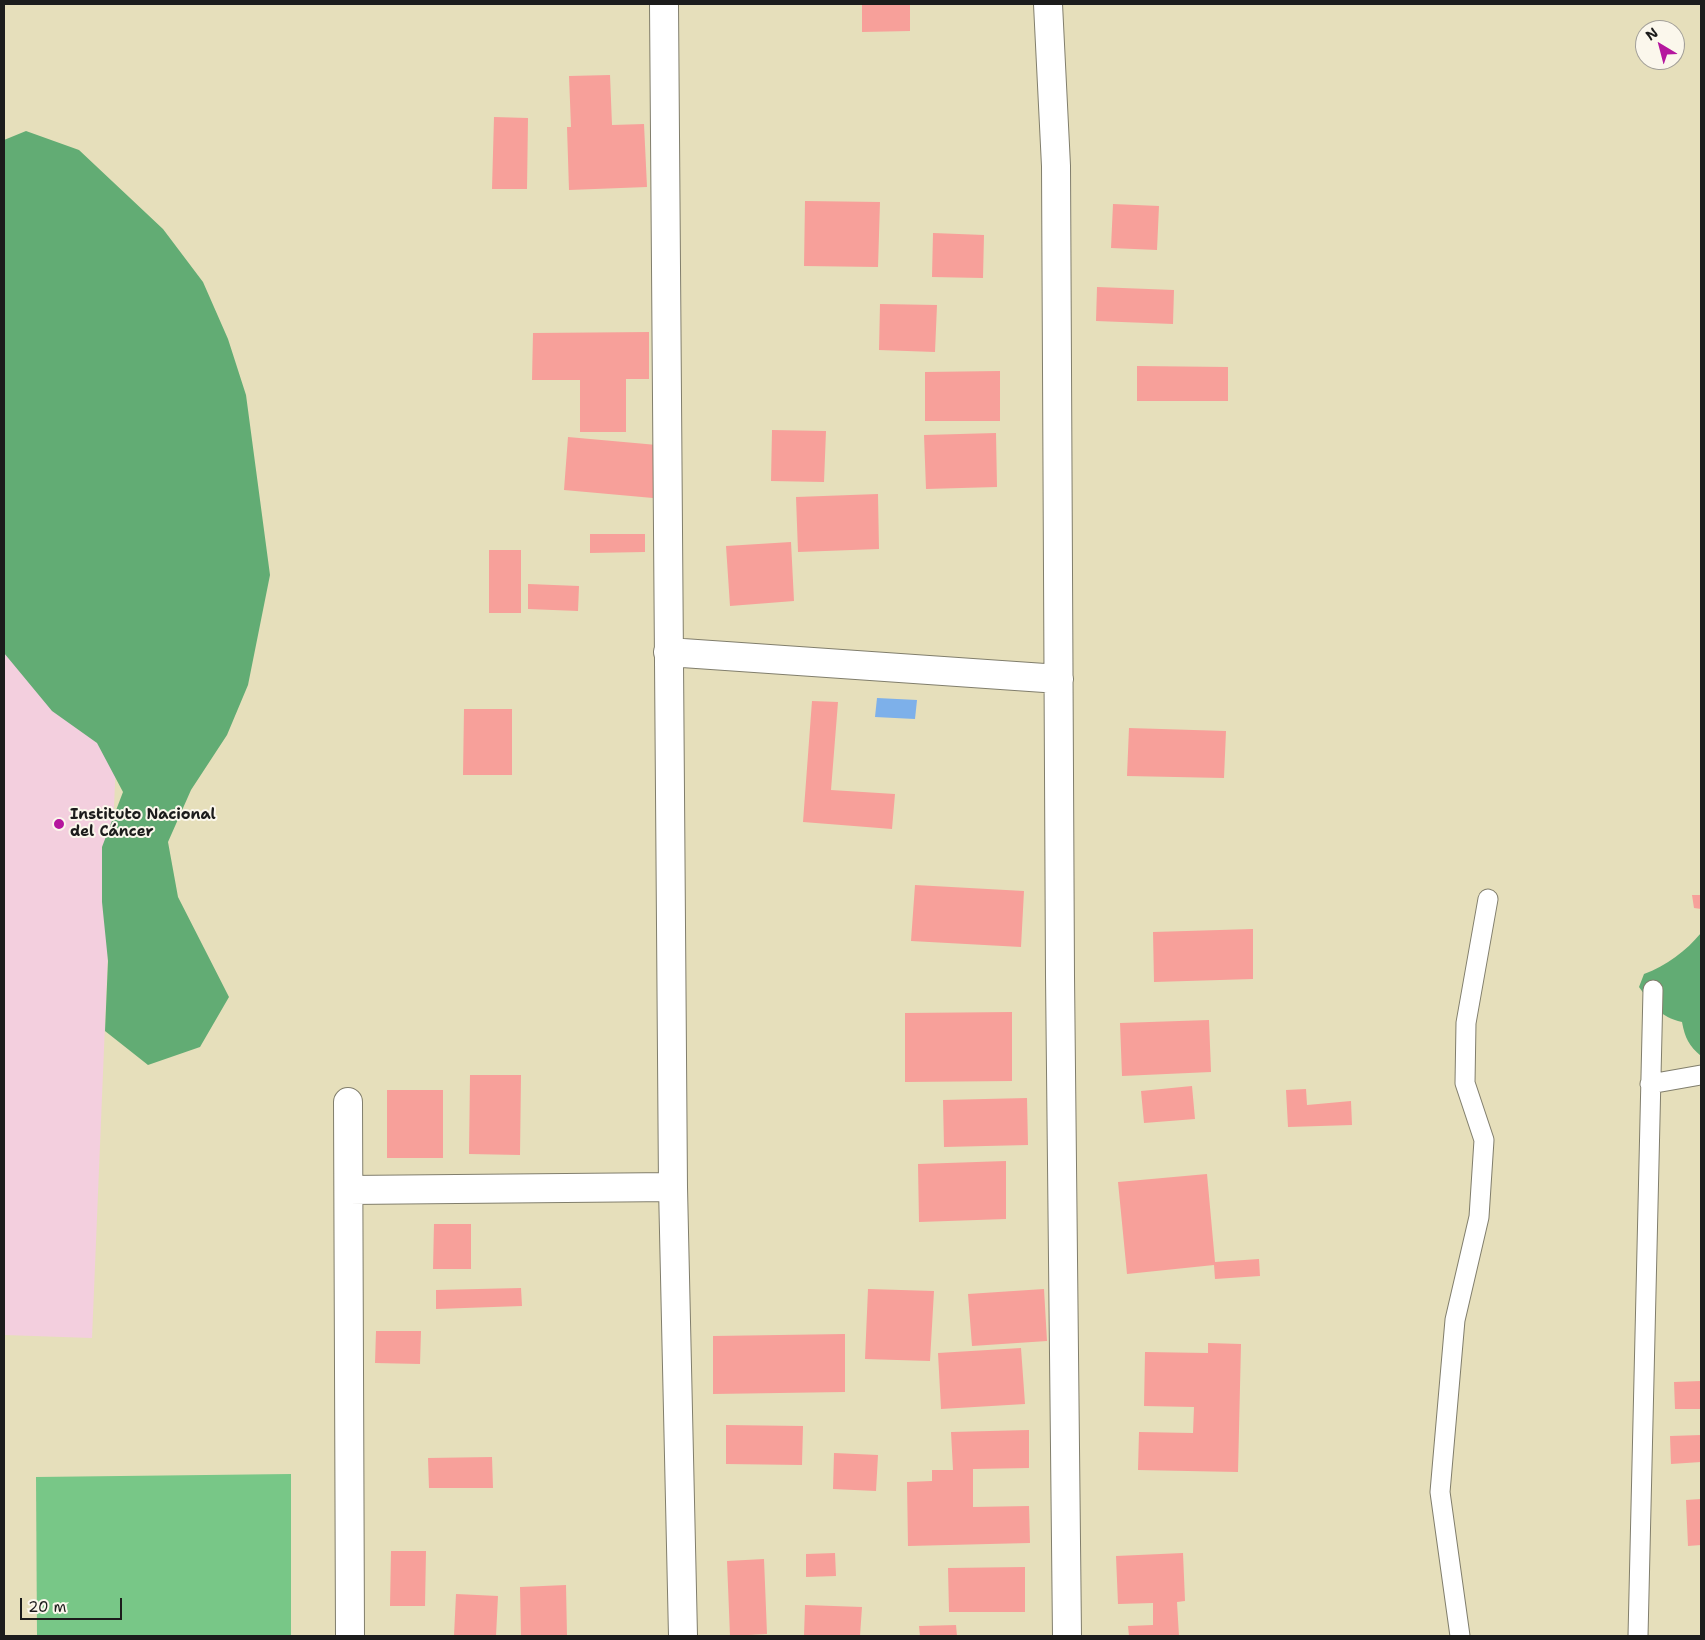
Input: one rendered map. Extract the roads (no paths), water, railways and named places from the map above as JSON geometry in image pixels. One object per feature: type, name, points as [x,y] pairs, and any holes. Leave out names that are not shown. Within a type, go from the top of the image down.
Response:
[{"type":"street","points":[[664,4],[673,1187],[683,1636]]},
{"type":"street","points":[[1048,4],[1056,166],[1067,1636]]},
{"type":"street","points":[[668,652],[1059,679]]},
{"type":"street","points":[[348,1102],[350,1636]]},
{"type":"street","points":[[349,1190],[673,1187]]},
{"type":"lane","points":[[1460,1636],[1440,1492],[1455,1320],[1479,1217],[1484,1140],[1465,1083],[1466,1024],[1488,899]]},
{"type":"lane","points":[[1638,1636],[1653,990]]},
{"type":"lane","points":[[1650,1084],[1701,1076]]},
{"type":"water","points":[[877,698],[917,700],[915,719],[875,717]]},
{"type":"place","name":"Instituto Nacional del Cáncer","points":[[59,824]]}]
